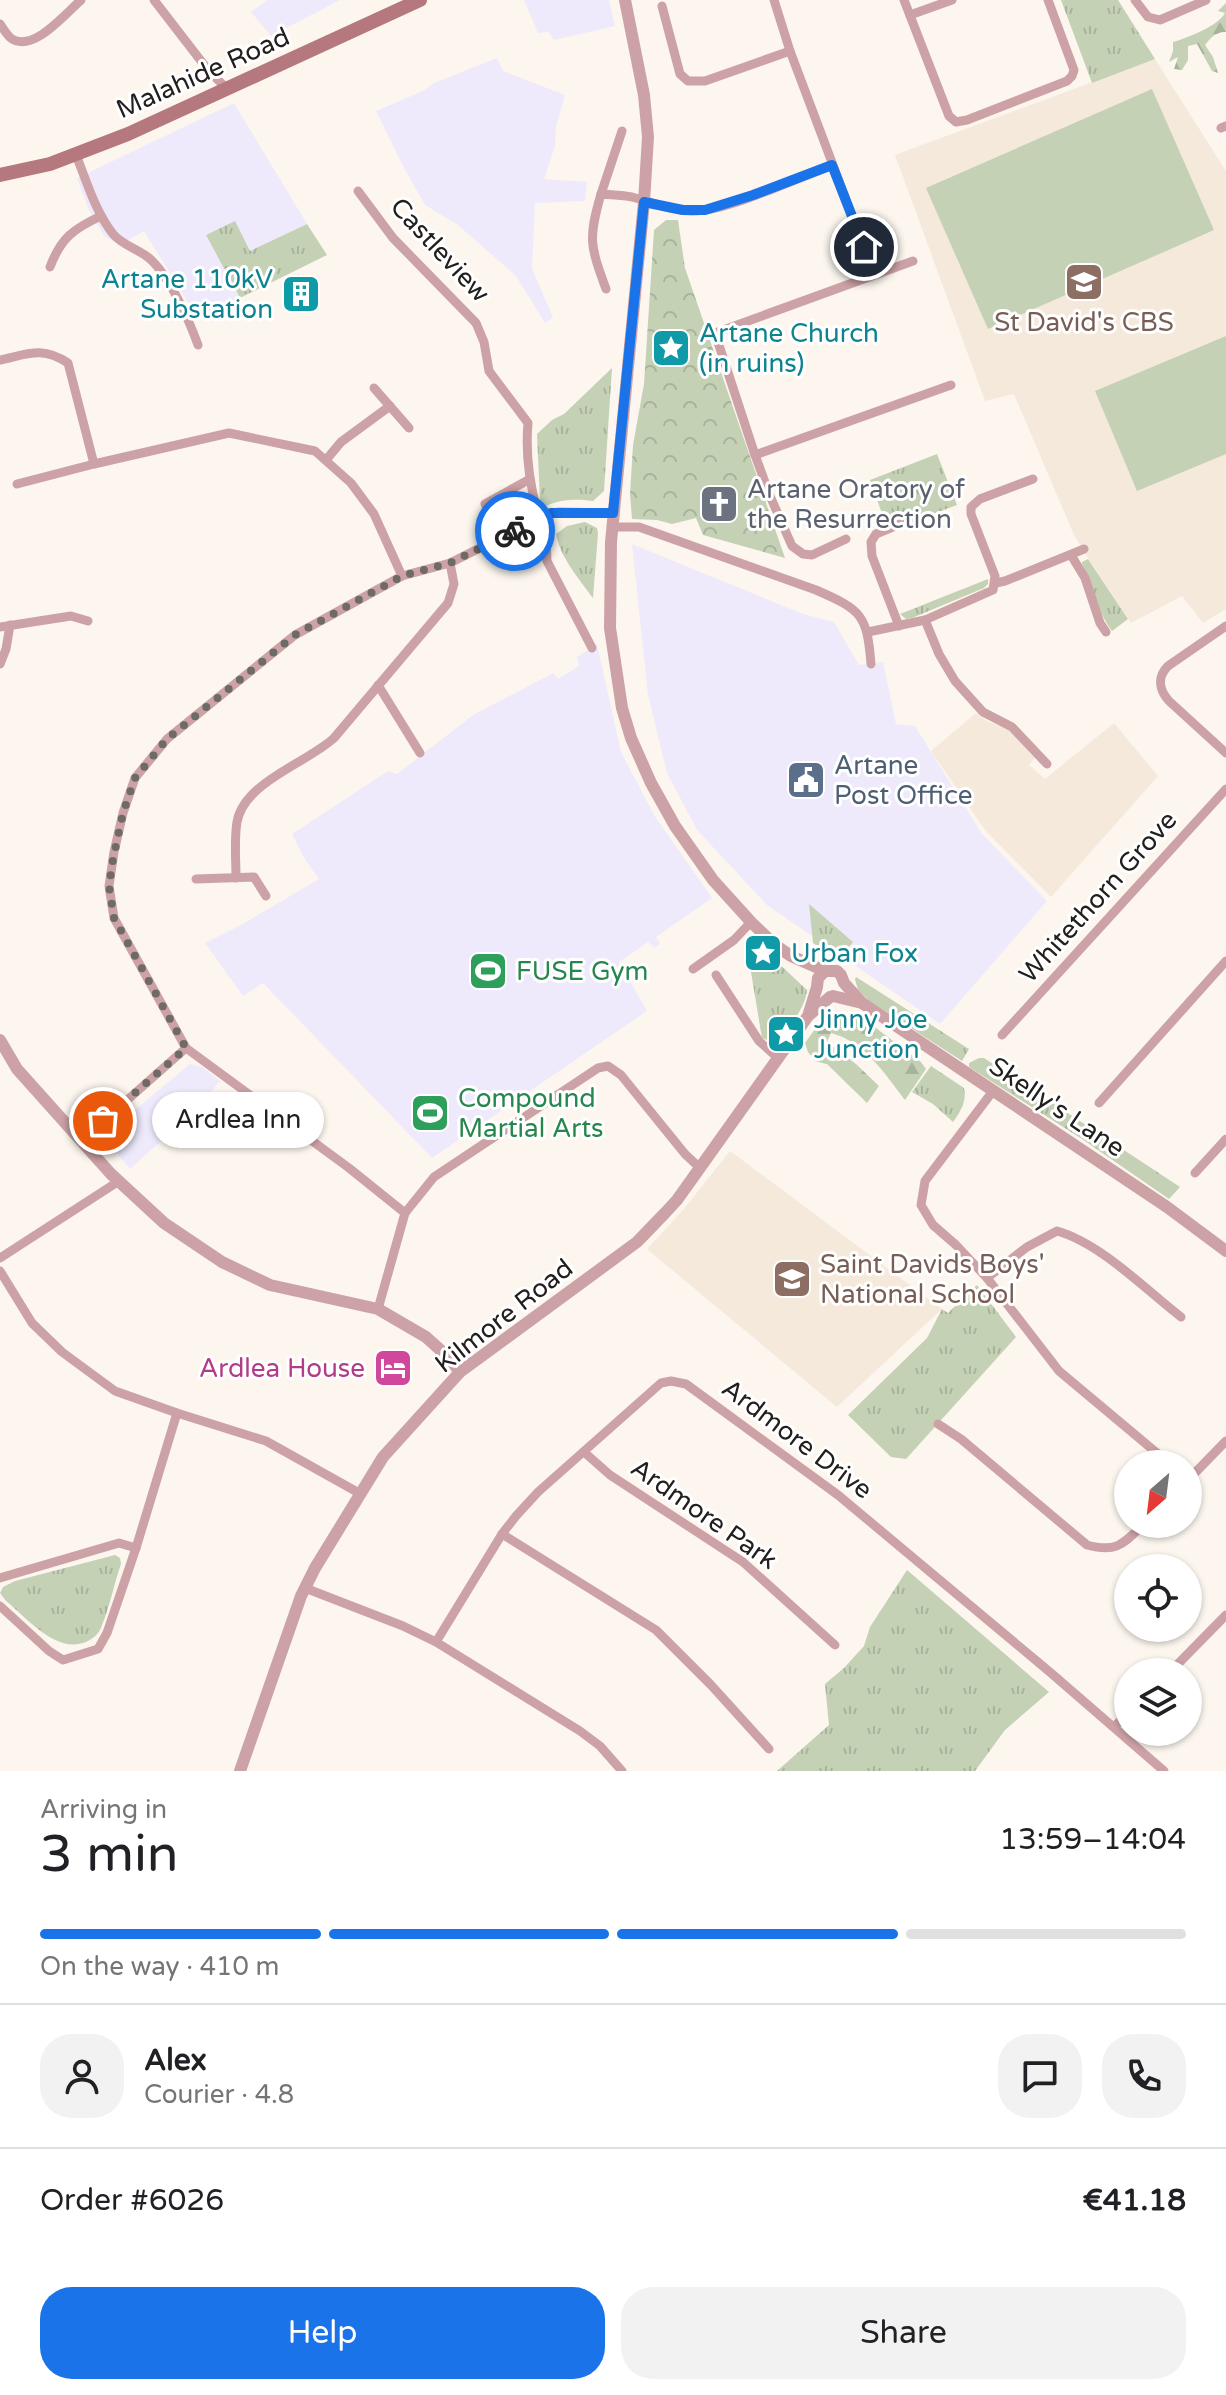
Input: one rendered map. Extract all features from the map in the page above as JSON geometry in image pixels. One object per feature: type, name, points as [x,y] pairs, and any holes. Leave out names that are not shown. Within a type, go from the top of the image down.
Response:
[{"type":"main road","name":"Malahide Road","points":[[0,175],[50,164],[128,134],[420,0]]},
{"type":"street","points":[[0,24],[11,38],[24,42],[36,40],[81,0]]},
{"type":"street","points":[[154,0],[208,70],[227,89]]},
{"type":"street","points":[[625,0],[644,95],[648,137],[612,527],[611,637],[617,683],[631,738],[643,768],[675,826],[713,880],[775,945],[825,971],[837,971],[844,983],[840,992],[831,996],[821,993],[791,956]]},
{"type":"street","points":[[774,0],[790,51],[874,274]]},
{"type":"street","points":[[904,0],[949,116],[956,122],[1067,81],[1072,76],[1074,70],[1048,0]]},
{"type":"street","points":[[910,15],[952,0]]},
{"type":"street","points":[[1135,0],[1148,17],[1160,20],[1206,0]]},
{"type":"street","points":[[662,6],[680,74],[688,81],[705,81],[790,51]]},
{"type":"street","points":[[606,289],[594,257],[591,233],[622,131]]},
{"type":"street","points":[[76,155],[101,216],[116,238],[158,266],[190,322],[198,345]]},
{"type":"street","points":[[601,194],[683,210],[705,210],[832,165]]},
{"type":"street","name":"Castleview","points":[[358,191],[393,238],[476,323],[484,342],[489,371],[528,423],[526,446],[530,479],[542,517],[547,561],[592,648]]},
{"type":"street","points":[[50,267],[58,245],[84,224],[101,216]]},
{"type":"street","points":[[846,539],[812,555],[795,549],[770,496],[715,333],[913,261]]},
{"type":"street","points":[[0,360],[41,351],[54,354],[68,363],[94,464]]},
{"type":"street","points":[[755,455],[951,385]]},
{"type":"street","points":[[374,388],[409,428]]},
{"type":"street","points":[[326,460],[341,442],[390,406]]},
{"type":"street","points":[[17,484],[229,433],[315,451],[351,483],[374,514],[402,576]]},
{"type":"street","points":[[493,521],[485,504],[530,479]]},
{"type":"street","points":[[868,632],[925,620],[993,590],[996,583],[971,507],[980,499],[1033,479]]},
{"type":"street","points":[[405,1213],[186,1048],[114,918],[109,886],[123,813],[135,778],[167,739],[295,635],[402,576],[450,563],[542,517],[559,512],[613,513]]},
{"type":"street","points":[[899,626],[871,548],[876,534],[907,521]]},
{"type":"street","points":[[612,527],[639,527],[816,590],[844,603],[856,611],[868,632],[871,664]]},
{"type":"street","points":[[996,583],[1084,549]]},
{"type":"street","points":[[1071,555],[1085,578],[1106,632]]},
{"type":"street","points":[[236,878],[237,824],[252,794],[324,748],[334,738],[448,603],[454,584],[450,563]]},
{"type":"street","points":[[0,664],[6,649],[5,626],[71,616],[88,621]]},
{"type":"street","points":[[925,620],[939,654],[955,681],[983,712],[1012,727],[1047,764]]},
{"type":"street","points":[[1226,626],[1168,666],[1161,677],[1163,693],[1169,701],[1226,753]]},
{"type":"street","points":[[378,685],[420,753]]},
{"type":"street","name":"Whitethorn Grove","points":[[1002,1035],[1226,789]]},
{"type":"street","points":[[196,879],[254,877],[266,896]]},
{"type":"street","points":[[693,969],[734,940],[751,922]]},
{"type":"street","points":[[1099,1103],[1226,961]]},
{"type":"street","points":[[817,985],[819,975],[825,971]]},
{"type":"street","points":[[716,975],[759,1041],[778,1058]]},
{"type":"street","name":"Skelly's Lane","points":[[844,983],[862,1003],[1167,1207],[1226,1251]]},
{"type":"street","name":"Kilmore Road","points":[[808,1016],[817,985]]},
{"type":"street","name":"Kilmore Road","points":[[240,1771],[285,1637],[305,1588],[383,1457],[460,1372],[637,1242],[677,1200],[808,1016],[831,996]]},
{"type":"street","name":"Skelly's Lane","points":[[831,996],[862,1003]]},
{"type":"street","points":[[0,1040],[17,1069],[119,1181],[164,1223],[222,1262],[270,1285],[378,1309],[426,1337],[460,1372]]},
{"type":"street","points":[[82,1140],[186,1048]]},
{"type":"street","points":[[378,1309],[405,1213],[434,1177],[603,1066],[612,1067],[621,1075],[700,1168]]},
{"type":"street","points":[[993,1091],[925,1181],[921,1205],[933,1225],[987,1278],[1059,1371],[1153,1450]]},
{"type":"street","points":[[1195,1173],[1226,1139]]},
{"type":"street","points":[[0,1258],[119,1181]]},
{"type":"street","points":[[987,1278],[1027,1247],[1057,1231],[1092,1247],[1181,1317]]},
{"type":"street","points":[[0,1271],[32,1323],[62,1352],[115,1391],[266,1441],[359,1493]]},
{"type":"street","name":"Ardmore Drive","points":[[436,1642],[502,1534],[538,1492],[661,1383],[671,1381],[686,1384],[838,1495],[1114,1727]]},
{"type":"street","points":[[0,1606],[63,1660],[98,1649],[107,1633],[136,1548],[177,1413]]},
{"type":"street","points":[[938,1424],[961,1439],[1087,1545],[1104,1550],[1121,1546],[1129,1538]]},
{"type":"street","points":[[1202,1465],[1226,1441]]},
{"type":"street","name":"Ardmore Park","points":[[584,1452],[610,1475],[743,1562],[835,1645]]},
{"type":"street","points":[[502,1534],[656,1630],[769,1749]]},
{"type":"street","points":[[0,1578],[119,1543],[136,1548]]},
{"type":"street","points":[[305,1588],[436,1642],[580,1731],[600,1746],[622,1771]]},
{"type":"street","points":[[1184,1658],[1226,1615]]},
{"type":"street","name":"Ardmore Drive","points":[[1136,1746],[1164,1771]]},
{"type":"shaded area","points":[[267,0],[340,0],[271,36],[251,12]]},
{"type":"shaded area","points":[[524,0],[609,0],[615,26],[554,40],[549,32],[538,33]]},
{"type":"shaded area","points":[[497,58],[503,71],[565,95],[556,126],[555,146],[544,179],[587,182],[585,201],[535,203],[532,268],[553,318],[545,323],[516,276],[458,225],[425,205],[376,111]]},
{"type":"shaded area","name":"St David's CBS","points":[[1155,59],[1226,171],[1226,609],[1203,623],[1182,596],[1131,623],[1090,561],[1074,535],[1014,394],[985,401],[895,155]]},
{"type":"shaded area","points":[[234,103],[307,224],[250,251],[235,222],[207,235],[239,298],[198,319],[144,231],[120,245],[104,236],[88,208],[77,178]]},
{"type":"shaded area","points":[[632,544],[803,614],[834,622],[859,665],[883,662],[896,724],[915,726],[982,834],[1047,901],[940,1024],[767,905],[697,830],[667,773],[648,695]]},
{"type":"shaded area","points":[[597,644],[621,752],[654,815],[712,898],[656,937],[660,944],[654,948],[648,942],[619,962],[647,1011],[432,1158],[263,983],[243,996],[205,943],[319,879],[292,834],[388,771],[397,774],[473,715],[553,673],[558,679],[579,666],[577,657]]},
{"type":"shaded area","points":[[976,713],[1010,730],[1035,758],[1029,765],[1045,779],[1114,723],[1158,776],[1051,897],[985,830],[931,751]]},
{"type":"shaded area","points":[[190,1064],[202,1067],[220,1081],[196,1109],[130,1169],[103,1137]]},
{"type":"shaded area","name":"Saint Davids Boys' National School","points":[[730,1151],[942,1309],[837,1407],[647,1249]]},
{"type":"green space","points":[[1061,0],[1118,0],[1155,59],[1092,83]]},
{"type":"green space","points":[[1226,3],[1226,32],[1214,36],[1205,45],[1218,73],[1212,71],[1197,44],[1188,46],[1188,60],[1182,70],[1174,69],[1178,57],[1169,62],[1173,42],[1216,22],[1225,13],[1218,11]]},
{"type":"green space","points":[[1152,89],[1214,230],[988,329],[926,188]]},
{"type":"green space","points":[[666,220],[678,220],[685,268],[785,558],[703,535],[696,518],[672,524],[632,519],[633,445],[644,384],[654,230]]},
{"type":"green space","points":[[235,221],[250,251],[307,224],[327,255],[240,298],[206,235]]},
{"type":"green space","points":[[1226,336],[1226,454],[1137,491],[1095,391]]},
{"type":"green space","points":[[612,368],[604,491],[593,501],[569,500],[546,506],[540,501],[537,434],[564,414]]},
{"type":"green space","points":[[937,454],[957,505],[909,523],[906,515],[885,522],[870,480]]},
{"type":"green space","points":[[585,522],[597,528],[598,533],[593,598],[566,559],[556,534],[567,526]]},
{"type":"green space","points":[[1088,559],[1128,619],[1112,631],[1082,564]]},
{"type":"green space","points":[[988,579],[984,588],[912,618],[906,619],[900,614]]},
{"type":"green space","points":[[809,904],[853,942],[848,948],[834,953],[813,943]]},
{"type":"green space","points":[[758,944],[807,990],[803,1005],[794,1019],[770,1041],[762,1038],[747,948]]},
{"type":"green space","points":[[856,977],[969,1049],[962,1061],[869,1001],[858,990]]},
{"type":"green space","points":[[841,1013],[860,1016],[921,1062],[926,1069],[905,1100],[873,1060],[843,1037],[831,1033],[827,1042],[879,1086],[867,1103],[827,1064],[815,1061],[808,1052],[805,1043],[825,1015]]},
{"type":"green space","points":[[984,1058],[1180,1187],[1169,1199],[969,1067],[969,1063]]},
{"type":"green space","points":[[931,1066],[964,1088],[963,1106],[953,1122],[933,1104],[912,1092]]},
{"type":"green space","points":[[977,1285],[1016,1337],[906,1459],[891,1457],[848,1415],[927,1338],[942,1309],[948,1313]]},
{"type":"green space","points":[[115,1555],[120,1558],[121,1564],[107,1610],[99,1631],[86,1642],[64,1643],[53,1639],[33,1625],[0,1593],[3,1587],[15,1581]]},
{"type":"green space","points":[[907,1570],[1049,1692],[1005,1730],[975,1771],[777,1771],[829,1725],[825,1684],[864,1646],[870,1627]]},
{"type":"way so far","points":[[103,1121],[186,1048],[114,918],[109,886],[113,859],[123,813],[135,778],[167,739],[295,635],[402,576],[450,563],[515,531]]},
{"type":"place","name":"St David's CBS","points":[[1084,282]]},
{"type":"place","name":"Artane 110kV Substation","points":[[301,294]]},
{"type":"place","name":"Artane Church (in ruins)","points":[[671,348]]},
{"type":"place","name":"Artane Oratory of the Resurrection","points":[[719,504]]},
{"type":"place","name":"Artane Post Office","points":[[806,780]]},
{"type":"place","name":"Urban Fox","points":[[763,953]]},
{"type":"place","name":"FUSE Gym","points":[[488,971]]},
{"type":"place","name":"Jinny Joe Junction","points":[[786,1034]]},
{"type":"place","name":"Compound Martial Arts","points":[[430,1113]]},
{"type":"place","name":"Ardlea Inn","points":[[103,1121]]},
{"type":"place","name":"Saint Davids Boys' National School","points":[[792,1279]]},
{"type":"place","name":"Ardlea House","points":[[393,1368]]},
{"type":"route","points":[[515,531],[551,513],[613,513],[644,202],[683,210],[705,210],[832,165],[864,247]]}]
